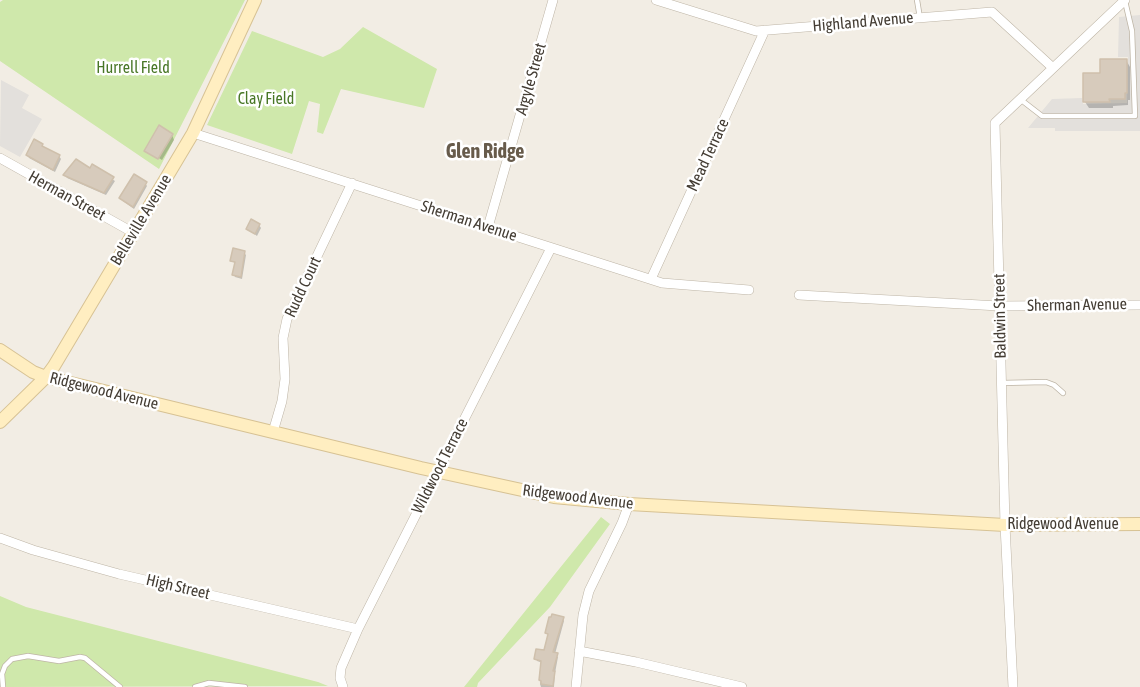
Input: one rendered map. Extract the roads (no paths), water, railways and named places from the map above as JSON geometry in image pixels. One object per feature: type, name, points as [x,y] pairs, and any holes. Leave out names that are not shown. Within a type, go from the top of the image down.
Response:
[{"type":"street","name":"Belleville Avenue","points":[[0,422],[46,377],[134,233],[193,133],[255,0]]},
{"type":"street","name":"Argyle Street","points":[[488,227],[553,0]]},
{"type":"street","name":"Highland Avenue","points":[[656,0],[756,31],[992,12]]},
{"type":"street","name":"Baldwin Street","points":[[1012,687],[1005,525],[995,123],[1125,0]]},
{"type":"street","points":[[990,1],[992,12],[1053,68]]},
{"type":"street","name":"Mead Terrace","points":[[651,279],[765,30]]},
{"type":"street","name":"Sherman Avenue","points":[[193,133],[651,279],[669,284],[749,290]]},
{"type":"street","name":"Herman Street","points":[[0,158],[134,233]]},
{"type":"street","name":"Rudd Court","points":[[273,432],[285,380],[283,338],[287,319],[352,183]]},
{"type":"street","name":"Wildwood Terrace","points":[[343,687],[340,678],[341,668],[358,629],[550,248]]},
{"type":"street","name":"Sherman Avenue","points":[[799,295],[999,306],[1140,304]]},
{"type":"street","name":"Ridgewood Avenue","points":[[0,350],[33,372],[46,377],[437,471],[571,499],[1005,525],[1140,524]]},
{"type":"street","points":[[576,687],[583,615],[590,591],[622,523],[624,503]]},
{"type":"street","name":"High Street","points":[[0,538],[33,550],[119,574],[358,629]]},
{"type":"street","points":[[579,651],[742,687]]},
{"type":"lane","points":[[917,0],[920,18]]},
{"type":"lane","points":[[1020,99],[1041,116],[1135,116],[1132,31],[1125,0]]},
{"type":"lane","points":[[1001,383],[1046,382],[1064,393]]},
{"type":"lane","points":[[3,687],[2,674],[5,666],[12,659],[28,656],[58,661],[85,658],[120,687]]},
{"type":"lane","points":[[195,687],[209,682],[245,687]]},
{"type":"district","name":"Glen Ridge","points":[[485,152]]},
{"type":"park label","name":"Hurrell Field","points":[[133,68]]},
{"type":"park label","name":"Clay Field","points":[[266,99]]}]
